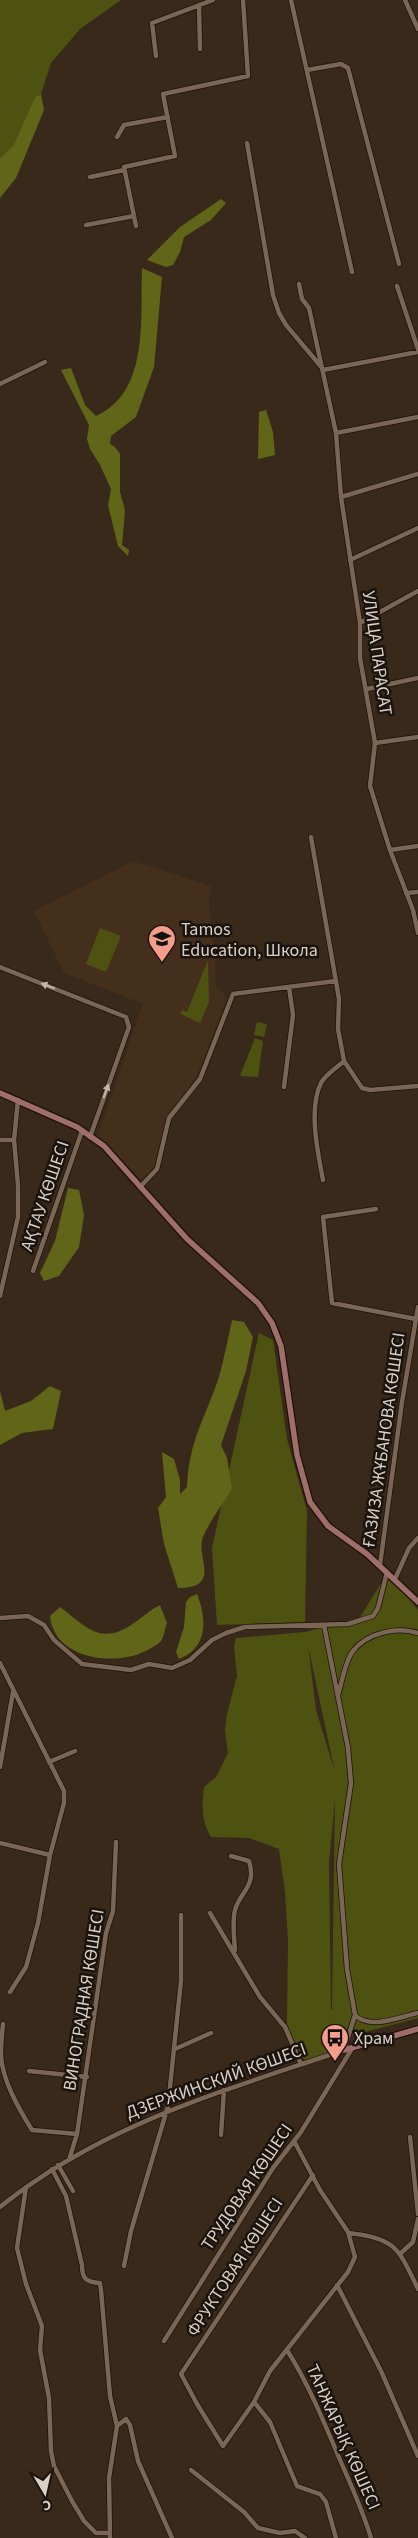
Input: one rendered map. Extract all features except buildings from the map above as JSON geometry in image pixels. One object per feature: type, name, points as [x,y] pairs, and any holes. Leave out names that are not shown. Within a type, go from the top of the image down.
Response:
[{"type":"street","points":[[156,56],[152,23],[213,0]]},
{"type":"street","points":[[136,226],[124,167],[175,156],[163,94],[248,76],[243,0]]},
{"type":"street","points":[[291,0],[352,272]]},
{"type":"street","points":[[406,0],[418,29]]},
{"type":"street","points":[[199,5],[200,49]]},
{"type":"street","points":[[308,70],[341,64],[348,68],[399,264]]},
{"type":"street","points":[[117,137],[124,125],[168,117]]},
{"type":"street","points":[[247,142],[273,295],[278,313],[323,370],[418,351],[397,286]]},
{"type":"street","points":[[90,177],[124,170]]},
{"type":"street","points":[[86,224],[134,216]]},
{"type":"street","name":"УЛИЦА ПАРАСАТ","points":[[299,284],[302,299],[309,308],[336,433],[341,497],[360,623],[360,658],[367,689],[375,743],[370,786],[418,933]]},
{"type":"street","points":[[0,384],[45,362]]},
{"type":"street","points":[[336,433],[418,416]]},
{"type":"street","points":[[341,497],[418,474]]},
{"type":"street","points":[[350,560],[418,528]]},
{"type":"street","points":[[360,623],[418,591]]},
{"type":"street","points":[[367,689],[418,678]]},
{"type":"street","points":[[375,743],[418,737]]},
{"type":"street","points":[[311,837],[339,999],[338,1029],[344,1061],[362,1088],[370,1090],[418,1086]]},
{"type":"street","points":[[390,850],[418,846]]},
{"type":"street","points":[[406,893],[418,892]]},
{"type":"street","points":[[0,968],[126,1017],[129,1028],[90,1137]]},
{"type":"street","points":[[140,1187],[158,1169],[169,1118],[200,1079],[233,994],[336,981]]},
{"type":"street","points":[[284,1087],[293,1015],[289,987]]},
{"type":"street","points":[[323,1180],[315,1133],[316,1101],[322,1082],[344,1061]]},
{"type":"street","points":[[0,1093],[82,1132],[104,1146],[187,1239],[258,1303],[272,1323],[281,1346],[286,1366],[296,1455],[310,1502],[328,1526],[380,1565],[418,1602]]},
{"type":"street","points":[[0,1296],[18,1217],[18,1185],[14,1140],[18,1100]]},
{"type":"street","name":"АҚТАУ КӨШЕСІ","points":[[33,1271],[82,1132]]},
{"type":"street","points":[[0,1140],[14,1140]]},
{"type":"street","name":"ҒАЗИЗА ЖҰБАНОВА КӨШЕСІ","points":[[376,1209],[323,1217],[332,1299],[335,1304],[416,1319]]},
{"type":"street","name":"ҒАЗИЗА ЖҰБАНОВА КӨШЕСІ","points":[[380,1565],[402,1402],[418,1307]]},
{"type":"street","points":[[395,1579],[409,1548],[418,1538]]},
{"type":"street","points":[[0,1618],[28,1616],[41,1623],[54,1640],[82,1664],[132,1670],[149,1664],[172,1668],[190,1660],[212,1640],[226,1632],[245,1627],[348,1624],[373,1616],[378,1608],[388,1572]]},
{"type":"street","points":[[324,1625],[338,1697],[351,1783],[339,1864],[348,1969],[355,2015],[344,2050]]},
{"type":"street","points":[[338,1697],[352,1652],[365,1640],[396,1631],[418,1633]]},
{"type":"street","points":[[0,1663],[64,1791],[64,1803],[50,1856],[38,1923],[26,1967],[10,1992]]},
{"type":"street","points":[[0,1767],[13,1690]]},
{"type":"street","points":[[49,1762],[75,1751]]},
{"type":"street","name":"ВИНОГРАДНАЯ КӨШЕСІ","points":[[69,2160],[77,2134],[106,1933],[113,1911],[116,1842]]},
{"type":"street","points":[[0,1843],[50,1856]]},
{"type":"street","points":[[231,1856],[249,1861],[250,1870],[248,1888],[236,1907],[233,1922],[235,1951]]},
{"type":"street","points":[[210,1913],[235,1951],[260,1997],[285,2027],[301,2064]]},
{"type":"street","points":[[124,2266],[131,2231],[163,2128],[166,2111],[175,2049],[182,1972],[181,1915]]},
{"type":"street","points":[[355,2015],[361,2020],[372,2023],[418,2013]]},
{"type":"street","points":[[2,2024],[1,2057],[22,2114],[32,2130],[77,2134]]},
{"type":"street","points":[[344,2050],[418,2029]]},
{"type":"street","points":[[175,2049],[211,2033]]},
{"type":"street","name":"ТРУДОВАЯ КӨШЕСІ","points":[[164,2341],[273,2168],[294,2141],[353,2047]]},
{"type":"street","name":"ДЗЕРЖИНСКИЙ КӨШЕСІ","points":[[0,2207],[58,2165],[128,2128],[166,2111],[224,2090],[344,2050]]},
{"type":"street","points":[[29,2071],[86,2076]]},
{"type":"street","points":[[221,2135],[224,2090]]},
{"type":"street","points":[[410,2137],[418,2214]]},
{"type":"street","points":[[294,2141],[348,2233],[355,2257],[348,2272],[270,2371],[254,2402],[270,2422],[297,2486],[320,2494],[326,2502],[336,2538]]},
{"type":"street","points":[[58,2165],[73,2191]]},
{"type":"street","points":[[26,2187],[17,2248],[26,2284],[42,2326],[40,2350],[49,2398],[51,2451],[54,2466],[84,2521],[96,2533],[109,2535],[109,2478],[118,2426],[110,2396],[102,2290],[100,2283],[87,2281],[82,2276],[82,2265],[66,2196],[52,2169]]},
{"type":"street","name":"ФРУКТОВАЯ КӨШЕСІ","points":[[254,2402],[223,2446],[181,2374],[313,2175]]},
{"type":"street","points":[[401,2253],[413,2242],[418,2219]]},
{"type":"street","points":[[348,2233],[385,2240],[401,2253],[418,2289]]},
{"type":"street","points":[[337,2285],[381,2371],[418,2456]]},
{"type":"street","name":"ТАНЖАРЫҚ КӨШЕСІ","points":[[287,2350],[306,2380],[322,2416],[365,2518],[370,2538]]},
{"type":"street","points":[[118,2426],[126,2419],[130,2425],[138,2461],[172,2538]]},
{"type":"street","points":[[191,2470],[244,2512],[258,2528],[280,2533],[295,2531],[305,2538]]},
{"type":"shaded area","points":[[0,0],[121,0],[80,29],[51,63],[41,94],[35,97],[13,146],[0,158]]},
{"type":"shaded area","points":[[41,94],[44,110],[16,178],[0,198],[0,158],[13,146],[35,97]]},
{"type":"shaded area","points":[[221,199],[226,203],[211,220],[184,237],[180,252],[173,265],[166,267],[147,260],[180,227]]},
{"type":"shaded area","points":[[142,268],[162,277],[154,367],[136,417],[111,436],[110,444],[120,454],[120,492],[125,510],[122,545],[129,550],[128,556],[118,546],[108,505],[111,489],[90,449],[87,439],[89,425],[61,370],[71,368],[85,405],[96,416],[113,405],[126,390],[134,372],[141,330]]},
{"type":"shaded area","points":[[266,410],[273,432],[275,455],[258,459],[259,412]]},
{"type":"shaded area","points":[[133,861],[211,886],[209,904],[216,970],[215,986],[224,994],[226,1001],[197,1076],[166,1118],[154,1168],[141,1180],[98,1135],[143,1004],[64,973],[34,911]]},
{"type":"shaded area","points":[[100,928],[121,936],[106,972],[86,964]]},
{"type":"shaded area","points":[[208,960],[209,1002],[200,1023],[180,1014],[182,1010],[187,1012]]},
{"type":"shaded area","points":[[257,1022],[267,1024],[264,1037],[254,1035]]},
{"type":"shaded area","points":[[255,1038],[263,1041],[258,1077],[240,1076]]},
{"type":"shaded area","points":[[68,1188],[79,1190],[84,1215],[79,1247],[59,1276],[44,1281],[40,1273],[55,1241]]},
{"type":"shaded area","points":[[232,1320],[244,1322],[253,1337],[246,1371],[221,1445],[227,1458],[232,1489],[203,1537],[201,1545],[204,1577],[200,1583],[192,1587],[178,1588],[164,1544],[158,1508],[166,1497],[162,1452],[174,1459],[180,1480],[180,1494],[187,1487],[188,1471],[194,1443],[219,1377]]},
{"type":"shaded area","points":[[259,1333],[273,1340],[287,1439],[307,1511],[305,1622],[217,1625],[212,1548]]},
{"type":"shaded area","points":[[50,1386],[61,1391],[53,1429],[22,1433],[0,1445],[0,1391],[5,1411],[31,1401]]},
{"type":"shaded area","points":[[388,1572],[418,1610],[418,2018],[343,2038],[332,2034],[333,2053],[305,2060],[300,2055],[287,2025],[288,1939],[285,1892],[279,1849],[249,1838],[211,1837],[204,1819],[204,1787],[216,1777],[228,1753],[225,1730],[227,1714],[237,1676],[234,1647],[236,1638],[305,1632],[359,1619]],"holes":[[[308,1645],[334,1768],[334,1769],[316,1710]],[[335,1799],[332,2010],[331,2011],[329,1862]]]},
{"type":"shaded area","points":[[197,1594],[202,1613],[203,1632],[195,1648],[189,1654],[179,1659],[176,1652],[184,1627],[186,1602],[190,1597]]},
{"type":"shaded area","points":[[160,1605],[167,1623],[161,1641],[138,1654],[123,1658],[106,1659],[76,1651],[63,1643],[54,1631],[50,1616],[60,1607],[94,1631],[112,1633],[134,1623]]},
{"type":"place","name":"Tamos Education, Школа","points":[[162,963]]},
{"type":"place","name":"Храм","points":[[335,2062]]}]
